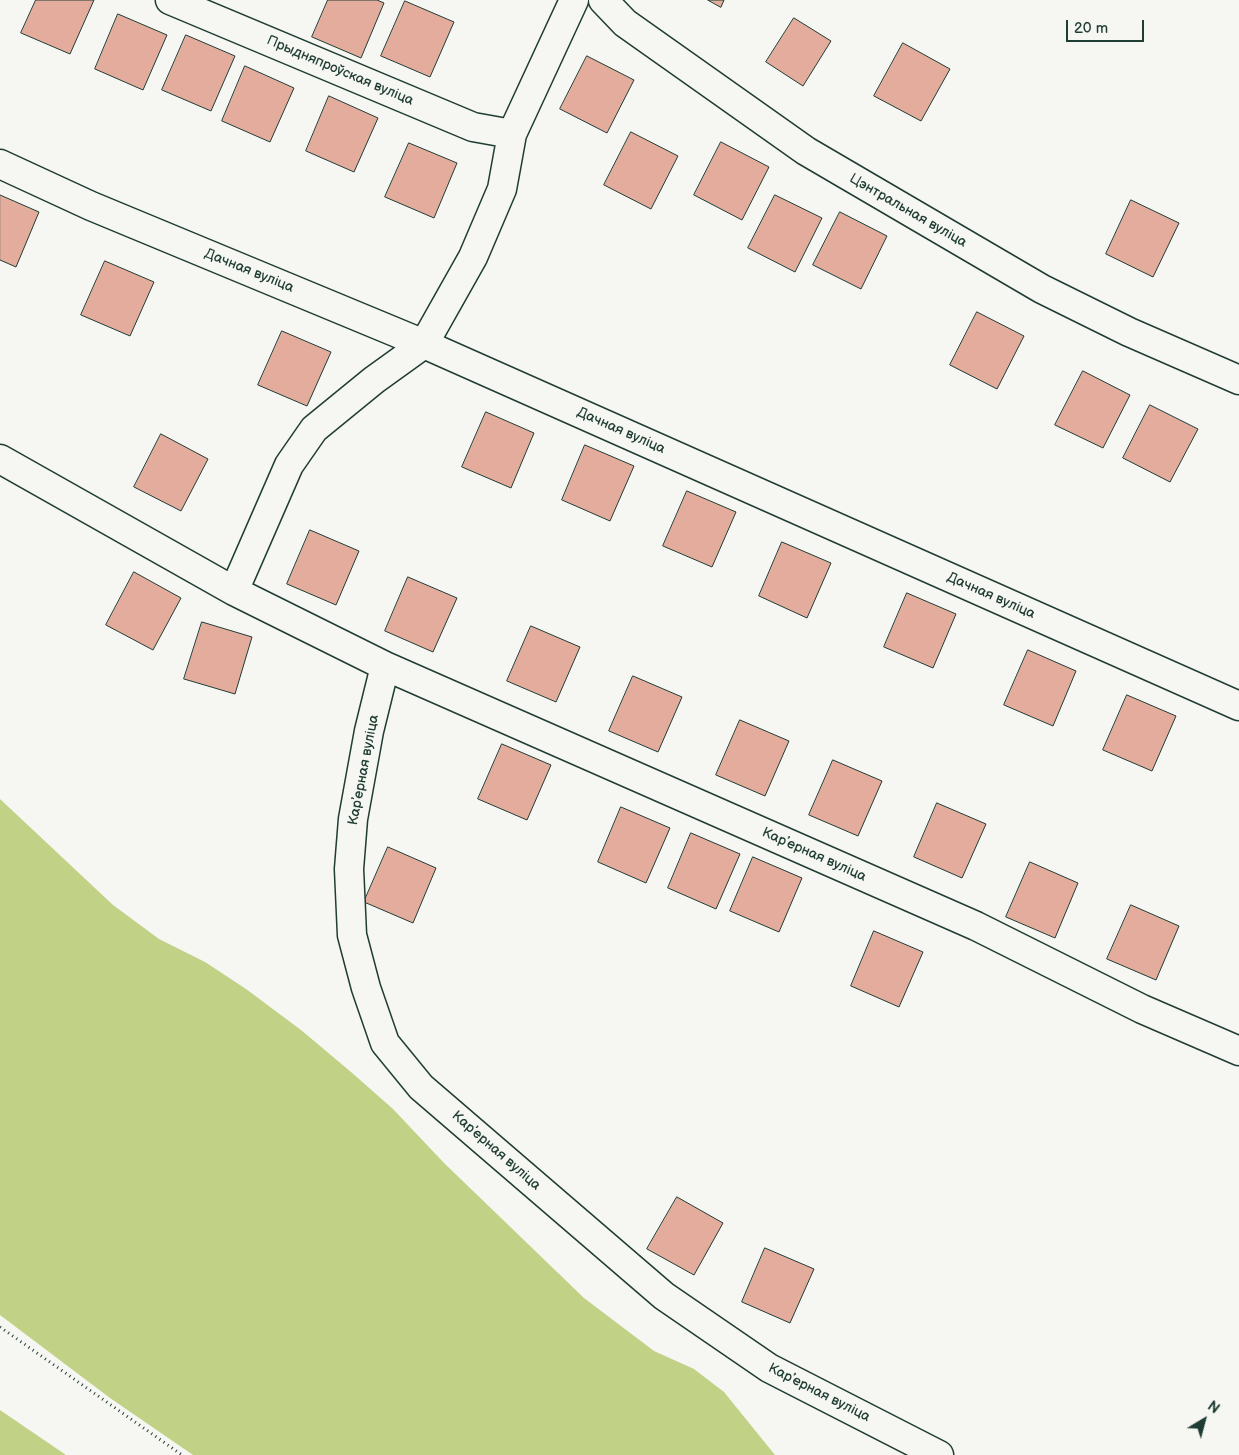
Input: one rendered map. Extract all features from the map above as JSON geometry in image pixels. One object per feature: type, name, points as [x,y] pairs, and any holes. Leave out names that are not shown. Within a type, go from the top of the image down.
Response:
[{"type":"street","name":"Прыдняпроўская вуліца","points":[[170,0],[473,127],[512,134]]},
{"type":"street","points":[[234,591],[289,465],[314,429],[374,380],[424,344],[473,257],[484,232],[502,189],[512,134],[574,0]]},
{"type":"street","name":"Цэнтральная вуліца","points":[[603,0],[625,23],[806,151],[1042,289],[1129,332],[1239,380]]},
{"type":"street","name":"Дачная вуліца","points":[[0,164],[92,206],[424,344],[1239,706]]},
{"type":"street","name":"Карʼерная вуліца","points":[[0,459],[234,591],[385,666],[976,926],[1142,1009],[1239,1051]]},
{"type":"street","name":"Карʼерная вуліца","points":[[385,666],[369,732],[357,800],[349,869],[352,935],[366,988],[384,1042],[421,1086],[664,1296],[769,1368],[939,1455]]},
{"type":"path","points":[[0,1327],[182,1455]]},
{"type":"green space","points":[[0,799],[113,905],[159,939],[205,962],[246,989],[301,1030],[351,1072],[393,1109],[444,1163],[584,1298],[654,1351],[694,1369],[724,1392],[775,1455],[193,1455],[110,1398],[0,1315]]},
{"type":"green space","points":[[0,1410],[66,1455],[0,1455]]},
{"type":"building","points":[[36,0],[94,0],[70,54],[21,33]]},
{"type":"building","points":[[328,0],[377,0],[384,3],[361,58],[312,37]]},
{"type":"building","points":[[708,0],[724,0],[721,7]]},
{"type":"building","points":[[405,1],[454,22],[430,77],[381,56]]},
{"type":"building","points":[[118,14],[167,35],[143,90],[95,69]]},
{"type":"building","points":[[794,18],[831,41],[803,86],[766,62]]},
{"type":"building","points":[[186,35],[235,56],[211,111],[162,90]]},
{"type":"building","points":[[903,43],[950,69],[921,121],[874,96]]},
{"type":"building","points":[[587,56],[634,80],[607,133],[560,109]]},
{"type":"building","points":[[245,66],[294,88],[270,142],[222,121]]},
{"type":"building","points":[[329,96],[378,118],[354,172],[306,151]]},
{"type":"building","points":[[631,132],[678,156],[651,209],[604,185]]},
{"type":"building","points":[[721,142],[769,167],[742,220],[694,195]]},
{"type":"building","points":[[409,143],[457,163],[434,218],[385,197]]},
{"type":"building","points":[[0,195],[39,212],[16,267],[0,260]]},
{"type":"building","points":[[775,195],[822,218],[795,272],[748,248]]},
{"type":"building","points":[[1131,200],[1179,223],[1153,277],[1106,254]]},
{"type":"building","points":[[840,212],[887,236],[861,289],[813,265]]},
{"type":"building","points":[[105,261],[154,282],[130,336],[81,315]]},
{"type":"building","points":[[977,312],[1024,336],[997,389],[950,365]]},
{"type":"building","points":[[282,331],[331,352],[307,406],[258,385]]},
{"type":"building","points":[[1083,371],[1130,395],[1103,448],[1055,425]]},
{"type":"building","points":[[1150,405],[1198,429],[1170,482],[1123,458]]},
{"type":"building","points":[[486,412],[534,433],[511,488],[462,467]]},
{"type":"building","points":[[161,434],[208,459],[181,511],[134,487]]},
{"type":"building","points":[[585,445],[634,466],[610,521],[562,500]]},
{"type":"building","points":[[687,491],[736,512],[712,567],[663,546]]},
{"type":"building","points":[[310,530],[359,551],[336,605],[287,584]]},
{"type":"building","points":[[782,542],[831,563],[807,618],[759,596]]},
{"type":"building","points":[[134,572],[181,598],[153,650],[106,625]]},
{"type":"building","points":[[408,577],[457,598],[433,652],[385,631]]},
{"type":"building","points":[[907,593],[956,614],[933,668],[884,647]]},
{"type":"building","points":[[202,622],[252,637],[235,694],[184,679]]},
{"type":"building","points":[[531,626],[580,647],[556,702],[507,681]]},
{"type":"building","points":[[1028,650],[1076,671],[1053,726],[1004,705]]},
{"type":"building","points":[[633,676],[682,697],[658,752],[609,731]]},
{"type":"building","points":[[1127,695],[1176,716],[1152,771],[1103,750]]},
{"type":"building","points":[[740,720],[789,741],[765,796],[716,775]]},
{"type":"building","points":[[502,744],[551,765],[527,820],[478,799]]},
{"type":"building","points":[[833,760],[882,781],[858,836],[809,815]]},
{"type":"building","points":[[937,803],[986,824],[962,878],[914,857]]},
{"type":"building","points":[[621,807],[670,828],[646,883],[598,862]]},
{"type":"building","points":[[691,833],[740,854],[716,909],[668,888]]},
{"type":"building","points":[[388,847],[436,868],[413,923],[364,902]]},
{"type":"building","points":[[753,857],[802,878],[779,932],[730,911]]},
{"type":"building","points":[[1030,862],[1078,883],[1055,938],[1006,917]]},
{"type":"building","points":[[1131,905],[1179,926],[1156,980],[1107,959]]},
{"type":"building","points":[[874,931],[923,952],[899,1007],[851,986]]},
{"type":"building","points":[[677,1197],[723,1223],[694,1275],[647,1249]]},
{"type":"building","points":[[765,1248],[814,1269],[790,1323],[742,1302]]}]
